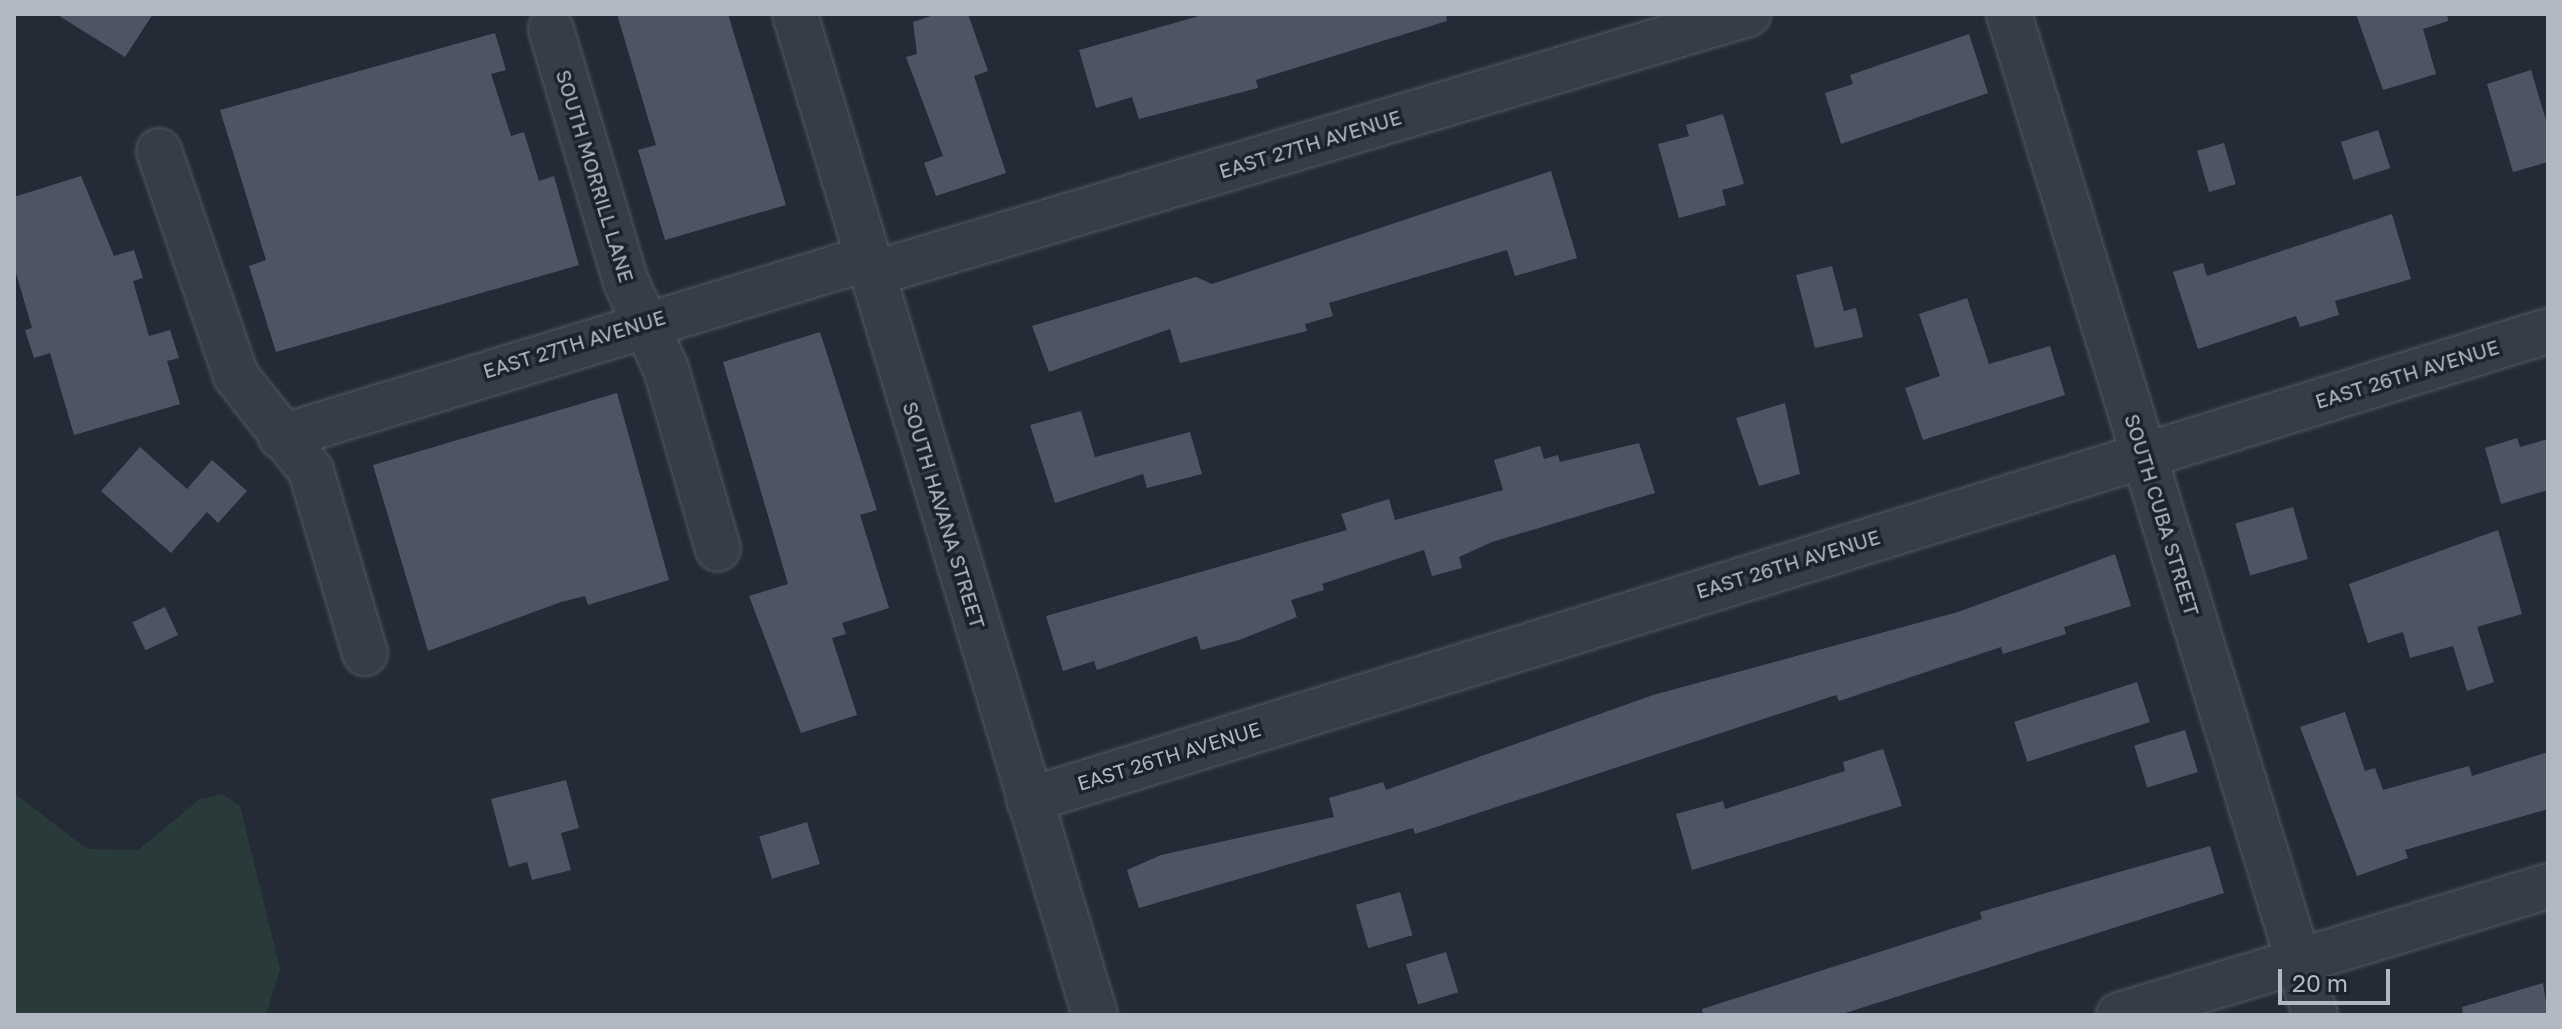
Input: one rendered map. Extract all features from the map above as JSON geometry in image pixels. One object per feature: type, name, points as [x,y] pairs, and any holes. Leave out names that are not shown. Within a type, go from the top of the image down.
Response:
[{"type":"street","name":"SOUTH HAVANA STREET","points":[[795,14],[1095,1015]]},
{"type":"street","name":"EAST 27TH AVENUE","points":[[281,437],[646,322],[870,266],[1748,14]]},
{"type":"street","name":"SOUTH CUBA STREET","points":[[2009,14],[2315,1015]]},
{"type":"street","name":"SOUTH MORRILL LANE","points":[[551,29],[626,282],[646,322],[718,549]]},
{"type":"street","points":[[159,151],[236,376],[281,437],[311,471],[365,653]]},
{"type":"street","name":"EAST 26TH AVENUE","points":[[1029,800],[2548,331]]},
{"type":"street","points":[[2119,1015],[2548,886]]},
{"type":"shaded area","points":[[14,793],[87,849],[138,850],[200,799],[223,794],[240,806],[280,969],[266,1015],[14,1015]]},
{"type":"building","points":[[56,14],[153,14],[125,57]]},
{"type":"building","points":[[617,14],[728,14],[786,205],[665,240],[638,150],[656,145]]},
{"type":"building","points":[[937,14],[968,14],[988,71],[974,76],[1006,173],[936,196],[924,163],[943,156],[906,57],[917,54],[913,22]]},
{"type":"building","points":[[1206,14],[1446,14],[1447,21],[1256,80],[1258,88],[1139,119],[1132,97],[1096,108],[1079,50]]},
{"type":"building","points":[[2356,14],[2447,14],[2448,21],[2423,29],[2436,74],[2383,90]]},
{"type":"building","points":[[495,33],[506,70],[491,74],[511,136],[524,132],[539,181],[554,176],[579,265],[276,352],[249,266],[266,260],[220,110]]},
{"type":"building","points":[[1969,34],[1988,93],[1841,144],[1825,93],[1853,84],[1850,75]]},
{"type":"building","points":[[2531,70],[2548,127],[2548,162],[2513,172],[2487,84]]},
{"type":"building","points":[[1723,114],[1744,184],[1722,190],[1726,205],[1679,218],[1658,144],[1689,136],[1686,125]]},
{"type":"building","points":[[2378,130],[2390,168],[2353,180],[2341,142]]},
{"type":"building","points":[[2224,143],[2236,184],[2209,192],[2197,151]]},
{"type":"building","points":[[1551,171],[1577,258],[1515,276],[1507,250],[1329,303],[1333,316],[1305,324],[1307,331],[1180,363],[1170,329],[1049,372],[1032,326],[1196,277],[1212,284]]},
{"type":"building","points":[[81,176],[114,256],[134,250],[143,278],[133,281],[149,336],[170,330],[179,358],[167,361],[180,404],[74,435],[50,353],[34,358],[25,330],[32,328],[14,266],[14,197]]},
{"type":"building","points":[[2392,214],[2411,279],[2335,301],[2339,315],[2300,327],[2296,316],[2198,349],[2173,272],[2203,263],[2207,276]]},
{"type":"building","points":[[1832,266],[1844,311],[1856,308],[1863,337],[1815,348],[1796,275]]},
{"type":"building","points":[[1967,298],[1989,364],[2050,346],[2065,395],[1923,440],[1905,388],[1940,376],[1919,314]]},
{"type":"building","points":[[820,332],[877,510],[860,515],[889,608],[842,623],[846,634],[832,638],[857,715],[801,733],[749,596],[788,584],[723,362]]},
{"type":"building","points":[[617,393],[669,580],[588,605],[585,596],[561,602],[428,651],[373,465]]},
{"type":"building","points":[[1785,403],[1800,474],[1759,486],[1736,418]]},
{"type":"building","points":[[1081,411],[1095,457],[1190,432],[1202,474],[1147,488],[1143,474],[1055,503],[1030,425]]},
{"type":"building","points":[[2517,438],[2520,447],[2548,439],[2548,490],[2501,504],[2485,448]]},
{"type":"building","points":[[1639,443],[1655,493],[1492,542],[1459,557],[1462,568],[1432,576],[1424,550],[1322,584],[1324,590],[1291,600],[1297,617],[1239,640],[1201,650],[1197,636],[1097,670],[1094,661],[1063,671],[1046,616],[1347,530],[1341,514],[1389,499],[1395,520],[1503,490],[1494,460],[1540,446],[1544,459],[1558,455],[1560,462]]},
{"type":"building","points":[[140,447],[187,489],[212,460],[247,491],[218,523],[207,512],[171,553],[101,491]]},
{"type":"building","points":[[2293,507],[2308,559],[2250,575],[2235,524]]},
{"type":"building","points":[[2498,530],[2522,614],[2477,627],[2494,682],[2467,691],[2453,646],[2410,658],[2403,632],[2368,643],[2349,584]]},
{"type":"building","points":[[2115,554],[2131,606],[2064,627],[2066,634],[2003,654],[2001,647],[1839,701],[1836,695],[1415,834],[1413,828],[1139,908],[1127,870],[1161,855],[1334,817],[1329,798],[1383,782],[1386,790],[1653,695],[1958,612]]},
{"type":"building","points":[[165,607],[178,635],[145,650],[132,622]]},
{"type":"building","points":[[2137,682],[2150,722],[2027,762],[2014,722]]},
{"type":"building","points":[[2345,712],[2365,771],[2375,768],[2383,790],[2469,766],[2472,776],[2548,752],[2548,809],[2405,850],[2408,858],[2357,876],[2300,727]]},
{"type":"building","points":[[2185,730],[2198,772],[2147,788],[2134,745]]},
{"type":"building","points":[[1883,749],[1902,806],[1692,870],[1676,814],[1723,801],[1725,809],[1845,771],[1843,762]]},
{"type":"building","points":[[566,780],[579,828],[561,833],[571,870],[532,880],[527,862],[509,867],[491,799]]},
{"type":"building","points":[[807,822],[820,864],[772,879],[759,837]]},
{"type":"building","points":[[2210,846],[2224,893],[1839,1015],[1703,1015],[1702,1009],[1982,919],[1980,912]]},
{"type":"building","points":[[1400,892],[1412,935],[1368,948],[1356,905]]},
{"type":"building","points":[[1446,952],[1458,992],[1418,1004],[1406,964]]},
{"type":"building","points":[[2543,983],[2548,1015],[2463,1015],[2462,1007]]}]
